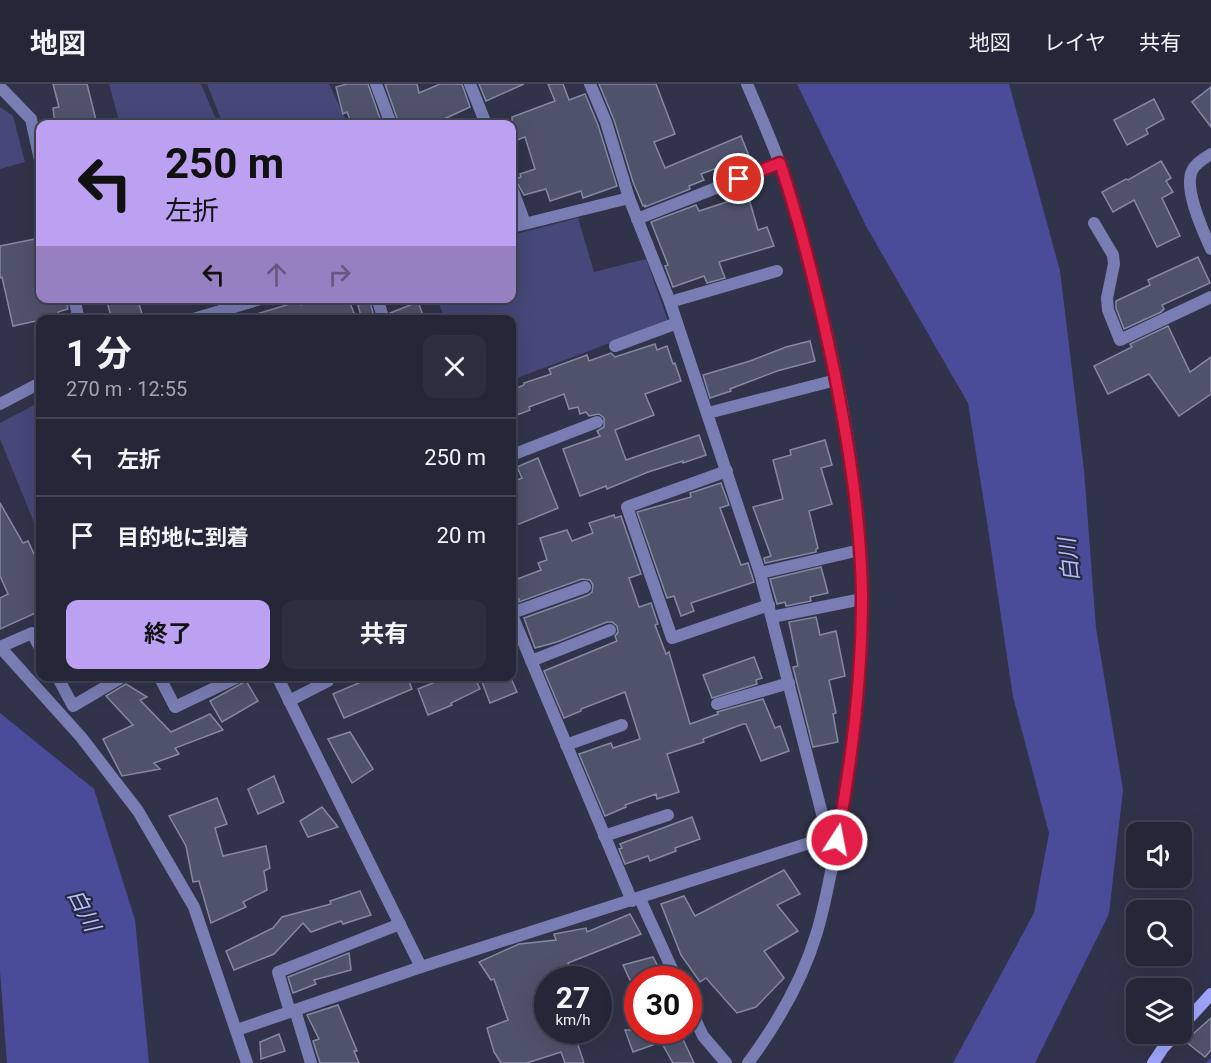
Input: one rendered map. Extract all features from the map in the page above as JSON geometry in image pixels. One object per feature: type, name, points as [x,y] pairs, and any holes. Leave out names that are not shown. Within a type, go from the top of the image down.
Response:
[{"type":"main road","points":[[1192,1015],[1211,994]]},
{"type":"main road","points":[[1153,1063],[1167,1044]]},
{"type":"street","points":[[376,84],[390,120]]},
{"type":"street","points":[[470,84],[484,120]]},
{"type":"street","points":[[590,84],[606,122],[629,198],[670,302],[760,573],[832,839]]},
{"type":"street","points":[[747,84],[780,163],[796,212],[824,323],[851,469],[860,550],[862,599],[861,646],[852,749],[832,839],[819,922],[809,953],[772,1027],[748,1063]]},
{"type":"street","points":[[0,86],[30,119],[36,144]]},
{"type":"street","points":[[1211,154],[1197,164],[1189,178],[1190,190],[1211,249]]},
{"type":"street","points":[[637,219],[780,163]]},
{"type":"street","points":[[516,226],[629,198]]},
{"type":"street","points":[[516,199],[525,223]]},
{"type":"street","points":[[1094,223],[1113,255],[1113,272],[1107,298],[1108,310],[1120,340],[1211,297]]},
{"type":"street","points":[[670,302],[777,271]]},
{"type":"street","points":[[207,315],[247,303]]},
{"type":"street","points":[[615,346],[677,323]]},
{"type":"street","points":[[708,413],[836,380]]},
{"type":"street","points":[[0,404],[36,385]]},
{"type":"street","points":[[516,453],[597,422]]},
{"type":"street","points":[[727,471],[627,507],[672,638],[771,611],[862,599]]},
{"type":"street","points":[[760,573],[860,550]]},
{"type":"street","points":[[516,613],[585,587]]},
{"type":"street","points":[[531,661],[610,630]]},
{"type":"street","points":[[36,640],[32,633],[0,647],[81,737],[138,811],[194,907],[247,1063]]},
{"type":"street","points":[[516,635],[531,661],[604,836],[670,966]]},
{"type":"street","points":[[60,681],[73,706],[116,681]]},
{"type":"street","points":[[162,681],[175,707],[230,681]]},
{"type":"street","points":[[279,681],[421,967]]},
{"type":"street","points":[[289,701],[328,681]]},
{"type":"street","points":[[717,704],[789,683]]},
{"type":"street","points":[[566,745],[622,725]]},
{"type":"street","points":[[604,836],[668,815]]},
{"type":"street","points":[[237,1030],[421,967],[832,839]]},
{"type":"street","points":[[311,1063],[278,972],[399,924]]},
{"type":"street","points":[[702,1034],[726,1063]]},
{"type":"shaded area","points":[[109,84],[201,84],[216,120],[119,120]]},
{"type":"shaded area","points":[[207,84],[329,84],[346,120],[221,120]]},
{"type":"shaded area","points":[[0,107],[13,116],[25,162],[0,169]]},
{"type":"shaded area","points":[[578,218],[594,272],[646,259],[668,321],[516,378],[516,315],[443,315],[439,303],[516,303],[516,234]]},
{"type":"shaded area","points":[[36,404],[36,527],[0,439],[0,423]]},
{"type":"water","name":"白川","points":[[797,84],[1009,84],[1060,271],[1084,470],[1096,628],[1123,790],[1109,914],[1035,1063],[953,1063],[1034,913],[1049,833],[1013,697],[968,403],[866,226]]},
{"type":"water","name":"白川","points":[[0,713],[94,789],[135,920],[149,1063],[7,1063],[0,971]]},
{"type":"building","points":[[53,84],[87,84],[96,120],[54,120],[53,108],[59,107]]},
{"type":"building","points":[[347,84],[368,84],[381,120],[350,120],[347,112],[343,114],[336,87]]},
{"type":"building","points":[[385,84],[417,84],[419,93],[440,84],[462,84],[470,107],[444,120],[398,120]]},
{"type":"building","points":[[479,84],[524,84],[486,101]]},
{"type":"building","points":[[548,84],[563,84],[569,100],[585,94],[598,125],[617,186],[583,198],[581,191],[550,201],[546,189],[524,195],[516,179],[521,177],[520,174],[535,169],[525,137],[516,140],[516,120],[512,120],[512,117],[555,101]]},
{"type":"building","points":[[599,84],[656,84],[675,134],[654,142],[665,168],[741,136],[749,156],[701,174],[704,180],[689,186],[690,189],[645,207],[633,182],[614,120]]},
{"type":"building","points":[[1211,87],[1211,127],[1192,102]]},
{"type":"building","points":[[1154,99],[1164,119],[1146,129],[1148,134],[1127,145],[1114,120]]},
{"type":"building","points":[[1161,161],[1171,178],[1166,181],[1173,192],[1162,198],[1180,236],[1157,247],[1134,200],[1113,212],[1102,192]]},
{"type":"building","points":[[748,195],[758,230],[767,227],[774,246],[719,262],[725,278],[707,283],[704,276],[673,287],[665,266],[668,265],[651,222],[696,205],[699,211]]},
{"type":"building","points":[[36,239],[36,303],[67,303],[68,309],[58,312],[59,315],[36,315],[36,321],[13,326],[2,277],[0,278],[0,246]]},
{"type":"building","points":[[1198,257],[1210,283],[1162,305],[1164,309],[1161,312],[1124,329],[1116,308],[1116,301],[1150,285],[1148,280]]},
{"type":"building","points":[[107,303],[139,303],[142,315],[111,315]]},
{"type":"building","points":[[293,303],[300,303],[301,305],[306,303],[350,303],[354,313],[349,315],[253,315]]},
{"type":"building","points":[[370,303],[374,315],[361,315],[358,305]]},
{"type":"building","points":[[418,303],[423,315],[391,315],[390,313]]},
{"type":"building","points":[[1168,326],[1190,372],[1211,357],[1211,394],[1179,416],[1149,374],[1108,394],[1094,366],[1132,347],[1130,344]]},
{"type":"building","points":[[810,341],[815,361],[777,371],[710,398],[703,375]]},
{"type":"building","points":[[655,344],[657,350],[667,346],[681,381],[645,394],[654,415],[615,430],[626,460],[699,435],[706,455],[580,496],[563,449],[600,436],[597,431],[604,427],[604,418],[599,414],[589,416],[586,412],[580,414],[578,407],[569,409],[564,394],[529,407],[530,410],[516,415],[516,388],[524,383],[551,374],[549,369],[587,355],[589,361],[611,353],[615,357]]},
{"type":"building","points":[[825,440],[832,465],[821,468],[832,504],[809,511],[818,548],[816,552],[765,563],[764,558],[771,556],[753,507],[783,499],[773,460],[791,455],[790,450]]},
{"type":"building","points":[[538,458],[558,508],[516,525],[516,480],[522,478],[517,467]]},
{"type":"building","points":[[721,483],[729,505],[720,508],[741,565],[748,563],[754,582],[691,603],[694,611],[681,616],[674,596],[667,598],[637,512],[691,497],[690,493]]},
{"type":"building","points":[[0,503],[23,543],[28,541],[36,558],[36,613],[0,629],[0,598],[8,594],[0,576]]},
{"type":"building","points":[[614,515],[615,518],[621,516],[641,574],[629,578],[639,607],[651,603],[658,624],[655,625],[666,654],[669,652],[690,724],[718,714],[717,712],[763,699],[775,728],[780,726],[789,751],[761,761],[746,724],[743,724],[703,739],[704,742],[667,754],[679,792],[657,799],[656,794],[625,805],[626,807],[605,816],[579,754],[611,743],[613,748],[640,739],[625,692],[564,718],[544,671],[617,641],[615,636],[618,632],[617,626],[612,622],[607,622],[557,642],[535,648],[524,618],[588,595],[592,592],[593,585],[590,580],[582,579],[519,602],[519,599],[516,600],[516,579],[541,570],[538,563],[547,560],[540,538],[567,530],[572,541],[593,533],[589,523]]},
{"type":"building","points":[[821,567],[828,593],[810,597],[811,601],[786,606],[785,602],[777,604],[770,579]]},
{"type":"building","points":[[816,617],[820,635],[836,631],[845,676],[829,680],[836,713],[833,714],[838,742],[813,747],[793,667],[798,666],[789,622]]},
{"type":"building","points":[[754,657],[762,678],[756,680],[757,684],[712,698],[703,675]]},
{"type":"building","points":[[246,681],[258,701],[222,722],[210,701]]},
{"type":"building","points":[[363,681],[409,681],[412,689],[344,718],[333,694]]},
{"type":"building","points":[[438,681],[476,681],[480,689],[428,715],[418,689]]},
{"type":"building","points":[[512,681],[517,692],[490,703],[482,682]]},
{"type":"building","points":[[126,684],[147,697],[140,700],[171,732],[210,714],[223,730],[175,748],[179,754],[154,763],[160,769],[122,776],[103,739],[133,725],[106,696]]},
{"type":"building","points":[[350,732],[373,769],[352,783],[328,739]]},
{"type":"building","points":[[274,776],[284,802],[258,814],[248,789]]},
{"type":"building","points":[[217,798],[227,824],[215,828],[223,856],[266,846],[270,868],[264,871],[267,890],[243,902],[246,907],[211,923],[199,881],[193,882],[186,846],[169,816]]},
{"type":"building","points":[[322,807],[338,827],[308,837],[300,821]]},
{"type":"building","points":[[692,817],[700,839],[675,848],[676,851],[650,861],[648,856],[625,864],[619,849],[622,848],[620,844]]},
{"type":"building","points":[[784,870],[800,894],[777,905],[798,931],[764,951],[784,978],[756,1007],[737,1013],[706,978],[702,981],[702,966],[689,966],[681,955],[661,904],[684,896],[695,916]]},
{"type":"building","points":[[360,891],[371,915],[343,924],[341,921],[311,932],[303,923],[274,954],[234,970],[226,951],[273,928],[282,917],[331,904],[330,901]]},
{"type":"building","points":[[630,914],[641,934],[568,963],[569,966],[534,966],[534,1044],[578,1044],[584,1063],[565,1063],[561,1052],[527,1063],[501,1063],[494,1052],[487,1028],[508,1020],[494,979],[491,980],[479,962],[519,944],[556,940],[554,934],[586,928],[587,932]]},
{"type":"building","points":[[349,953],[351,970],[314,980],[316,984],[293,993],[288,977]]},
{"type":"building","points":[[653,957],[658,966],[624,967],[623,965]]},
{"type":"building","points":[[338,1005],[357,1051],[354,1051],[359,1063],[320,1063],[313,1041],[319,1039],[307,1015]]},
{"type":"building","points":[[1211,1018],[1211,1050],[1205,1057],[1189,1044],[1192,1044],[1192,1035]]},
{"type":"building","points":[[279,1034],[285,1051],[261,1059],[260,1042]]},
{"type":"building","points":[[630,1044],[655,1044],[633,1052]]},
{"type":"building","points":[[662,1044],[685,1044],[694,1063],[673,1063]]},
{"type":"route","points":[[739,179],[780,163],[796,212],[824,323],[845,425],[856,510],[862,625],[852,749],[837,840]]}]
